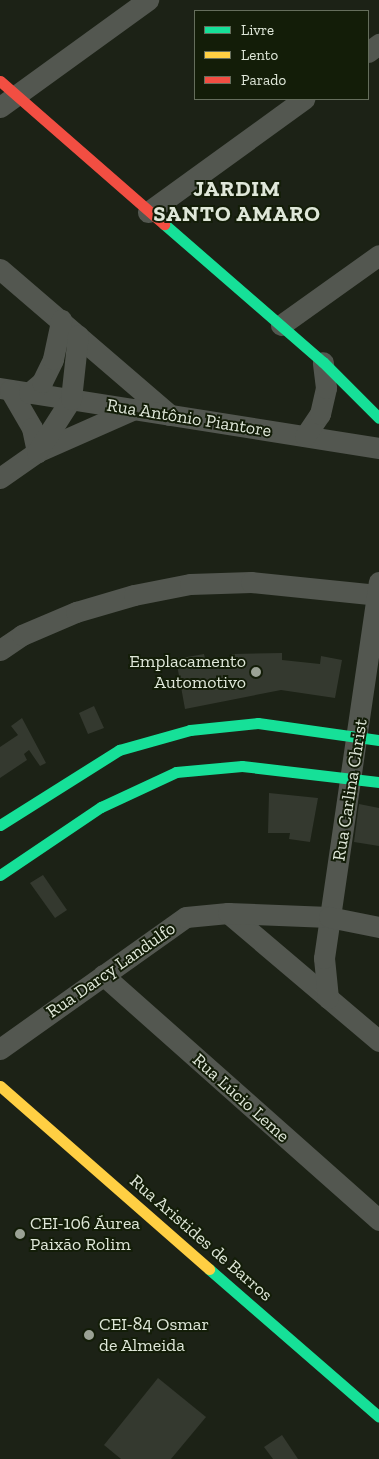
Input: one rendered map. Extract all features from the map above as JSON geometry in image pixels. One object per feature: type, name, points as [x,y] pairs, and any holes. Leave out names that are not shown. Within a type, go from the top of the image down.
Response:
[{"type":"street","points":[[8,101],[148,0]]},
{"type":"street","points":[[0,81],[8,101],[148,212],[323,362],[379,418]]},
{"type":"street","points":[[148,212],[303,100]]},
{"type":"street","points":[[281,326],[379,255]]},
{"type":"street","points":[[0,269],[170,415]]},
{"type":"street","points":[[37,452],[32,428],[13,390],[42,382],[53,359],[61,320]]},
{"type":"street","points":[[37,452],[71,399],[78,335]]},
{"type":"street","points":[[305,436],[320,414],[326,388],[323,362]]},
{"type":"street","name":"Rua Antônio Piantore","points":[[13,390],[379,448]]},
{"type":"street","points":[[0,478],[37,452],[134,409]]},
{"type":"street","points":[[0,650],[22,635],[76,612],[190,584],[251,582],[378,591]]},
{"type":"street","name":"Rua Carlina Christ","points":[[328,998],[324,958],[329,917],[353,778],[369,738],[378,591]]},
{"type":"street","points":[[0,825],[77,773],[119,750],[190,730],[258,723],[369,738]]},
{"type":"street","points":[[0,875],[101,807],[176,772],[242,766],[379,782]]},
{"type":"street","points":[[228,913],[379,1041]]},
{"type":"street","name":"Rua Darcy Landulfo","points":[[0,1049],[186,917],[228,913],[329,917],[379,927]]},
{"type":"street","name":"Rua Lúcio Leme","points":[[103,975],[379,1220]]},
{"type":"street","name":"Rua Aristides de Barros","points":[[0,1086],[379,1417]]},
{"type":"building","points":[[282,653],[282,660],[320,664],[321,656],[342,660],[335,698],[281,690],[185,709],[176,659],[204,654],[207,668],[232,666],[232,654]]},
{"type":"building","points":[[94,706],[104,728],[88,734],[79,713]]},
{"type":"building","points":[[22,718],[46,763],[40,766],[29,750],[24,754],[27,760],[0,778],[0,747],[18,735],[11,726]]},
{"type":"building","points":[[269,793],[318,798],[310,842],[289,839],[290,833],[268,833]]},
{"type":"building","points":[[359,804],[379,808],[379,846],[354,842]]},
{"type":"building","points":[[43,875],[67,910],[55,918],[30,883]]},
{"type":"building","points":[[158,1378],[206,1417],[171,1459],[121,1459],[104,1445]]},
{"type":"building","points":[[282,1435],[298,1459],[273,1459],[264,1447]]},
{"type":"traffic: fast","points":[[164,224],[323,362],[379,418]]},
{"type":"traffic: fast","points":[[0,825],[119,750],[190,730],[258,723],[379,740]]},
{"type":"traffic: fast","points":[[0,875],[101,807],[176,772],[242,766],[379,782]]},
{"type":"traffic: fast","points":[[209,1269],[379,1417]]},
{"type":"traffic: slow","points":[[0,1086],[209,1269]]},
{"type":"traffic: jam","points":[[0,81],[164,224]]},
{"type":"place","name":"Emplacamento Automotivo","points":[[256,672]]},
{"type":"place","name":"CEI-106 Áurea Paixão Rolim","points":[[20,1234]]},
{"type":"place","name":"CEI-84 Osmar de Almeida","points":[[89,1335]]},
{"type":"district","name":"JARDIM SANTO AMARO","points":[[237,200]]}]
